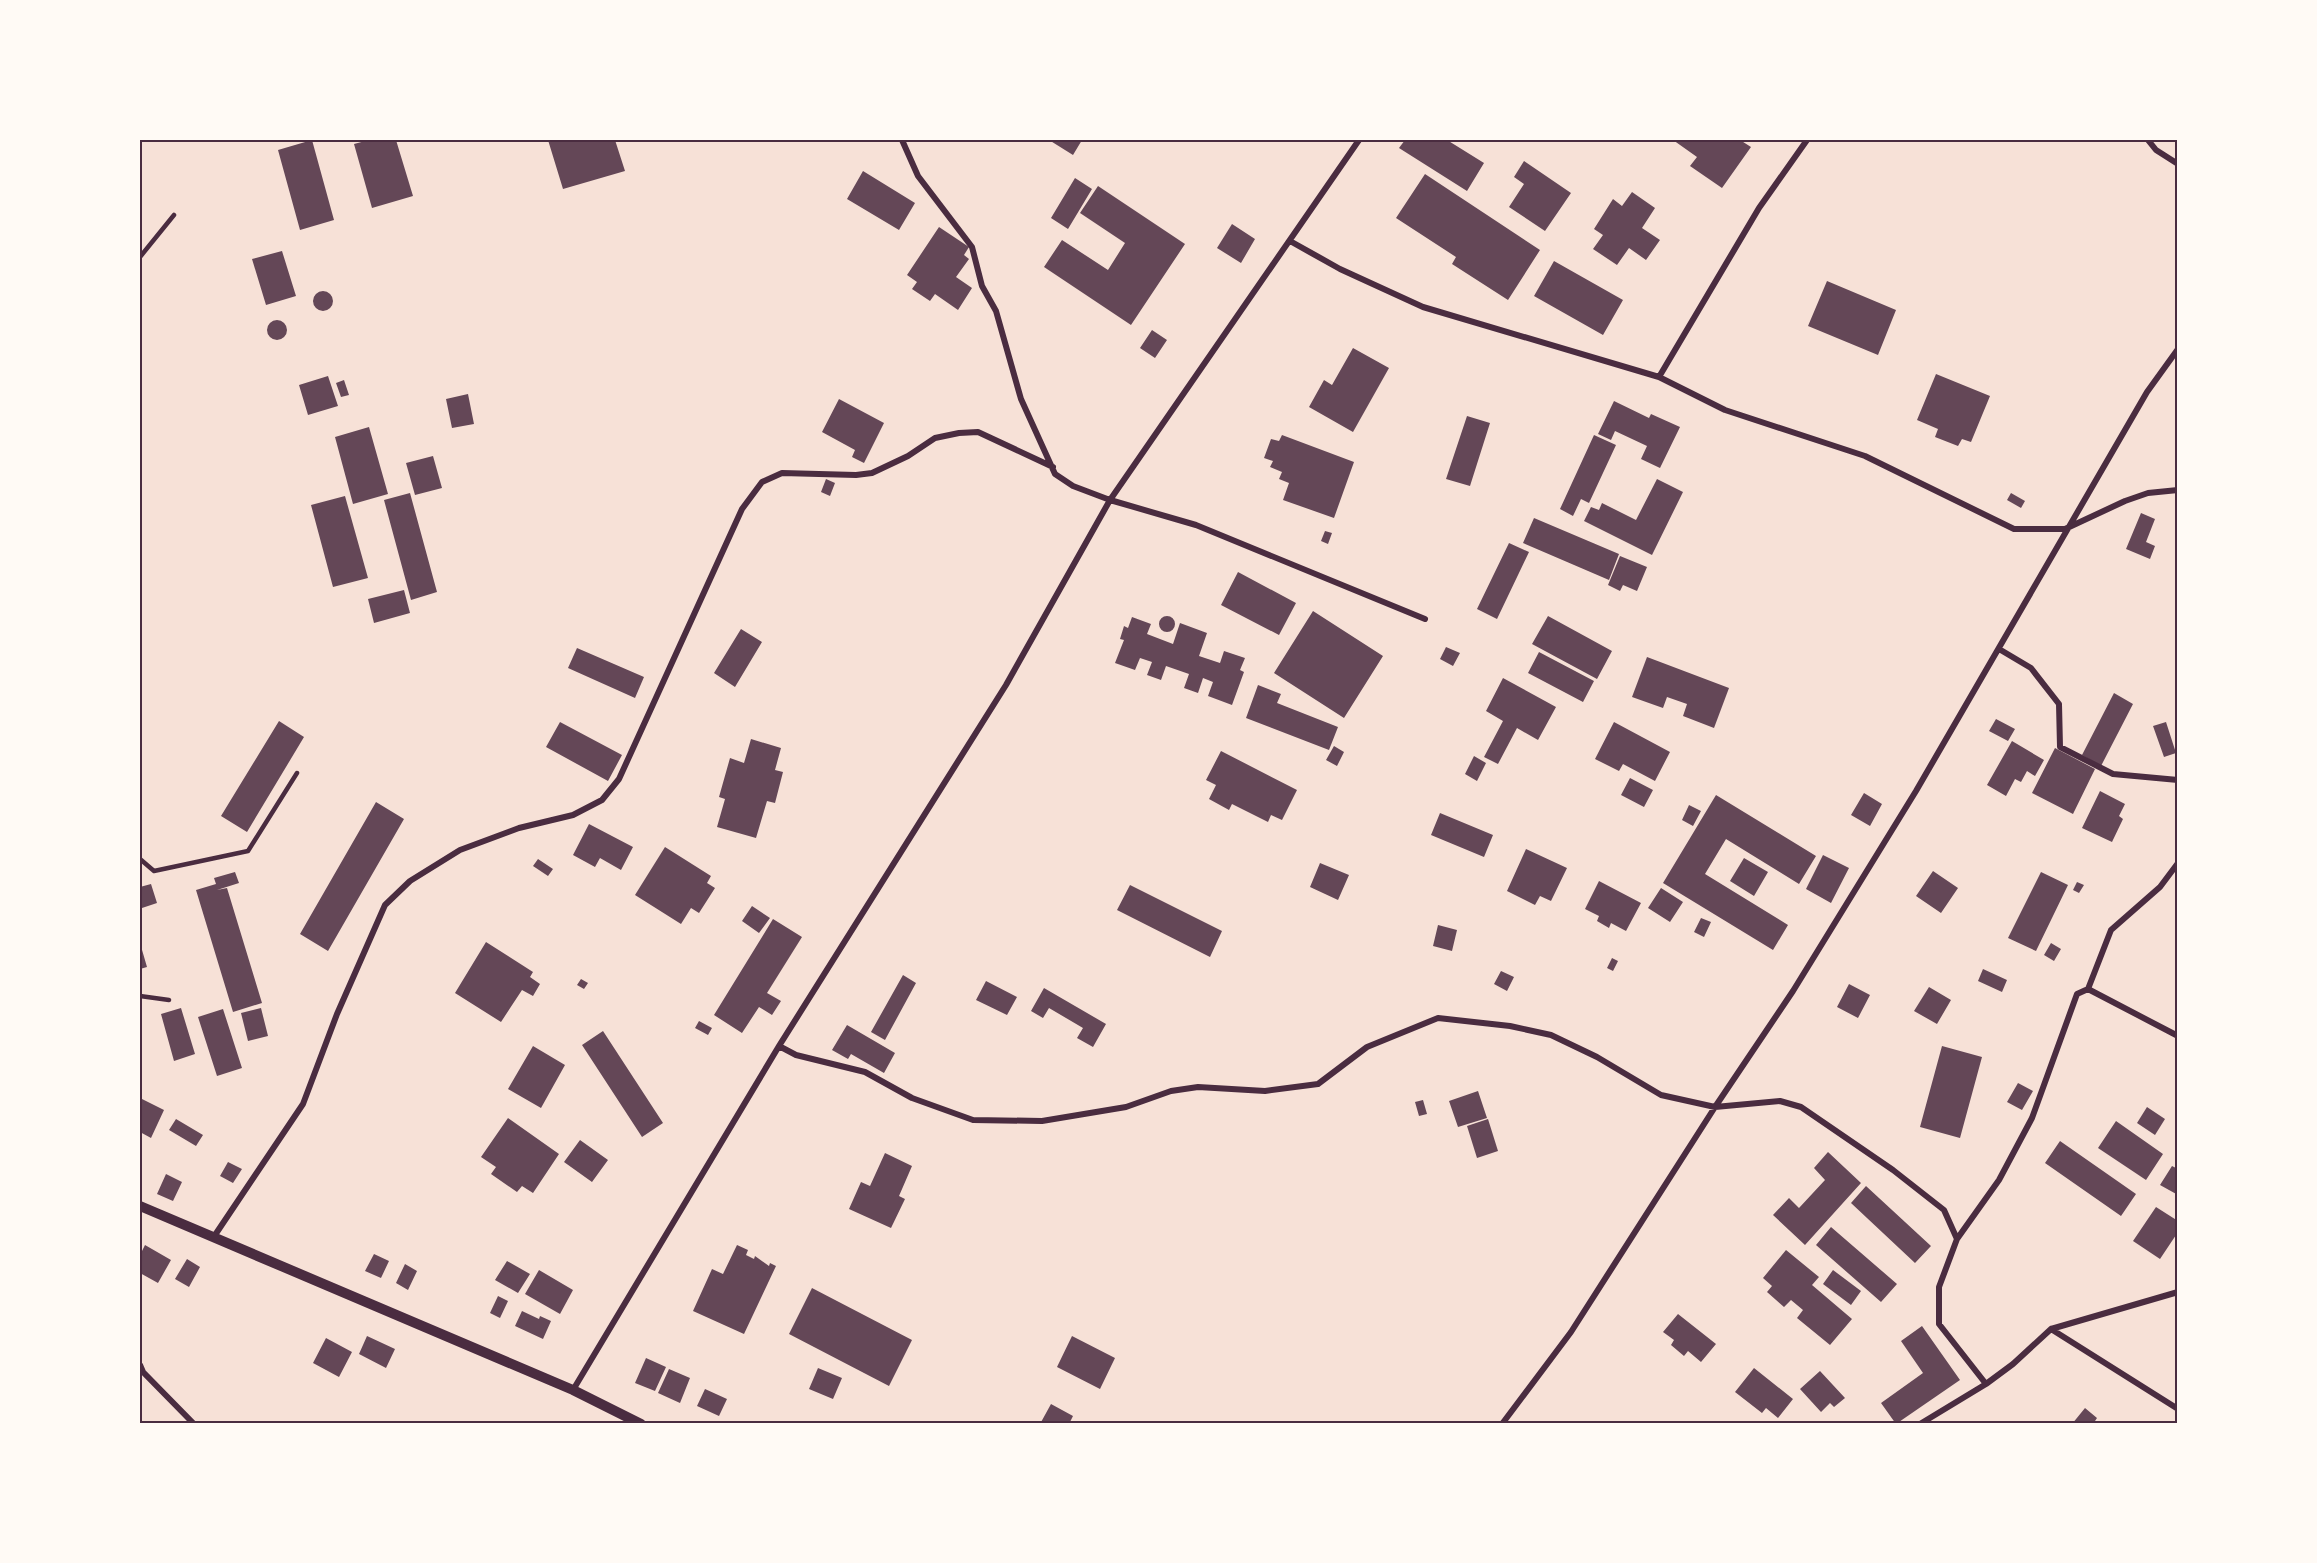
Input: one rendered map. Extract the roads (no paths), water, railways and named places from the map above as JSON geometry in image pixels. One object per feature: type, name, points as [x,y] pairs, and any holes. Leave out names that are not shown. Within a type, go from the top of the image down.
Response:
[{"type":"street","points":[[902,140],[918,176],[972,248],[981,286],[996,311],[1022,399],[1055,474],[1073,486],[1110,500],[1196,525],[1425,618]]},
{"type":"street","points":[[573,1390],[779,1046],[1006,685],[1110,500],[1359,140]]},
{"type":"street","points":[[1659,377],[1759,208],[1807,140]]},
{"type":"street","points":[[2148,140],[2156,150],[2178,164]]},
{"type":"street","points":[[1290,241],[1340,269],[1423,307],[1659,377],[1725,410],[1864,456],[2014,529],[2065,529],[2125,501],[2148,493],[2178,490]]},
{"type":"street","points":[[1502,1424],[1571,1332],[1715,1107],[1793,991],[1916,791],[1999,649],[2065,529],[2114,453],[2147,392],[2178,349]]},
{"type":"street","points":[[212,1238],[303,1104],[337,1014],[386,905],[410,881],[460,850],[519,828],[573,815],[602,800],[620,779],[742,509],[762,482],[782,473],[856,475],[872,473],[908,456],[935,438],[978,432],[1053,467]]},
{"type":"street","points":[[1999,649],[2031,668],[2059,704],[2060,747],[2113,774],[2178,780]]},
{"type":"street","points":[[1986,1384],[1939,1324],[1939,1287],[1957,1239],[1999,1180],[2032,1118],[2077,994],[2088,989],[2111,930],[2160,887],[2178,863]]},
{"type":"street","points":[[2088,989],[2178,1036]]},
{"type":"street","points":[[779,1046],[796,1055],[865,1072],[912,1098],[974,1120],[1042,1121],[1126,1107],[1171,1091],[1198,1086],[1265,1091],[1318,1084],[1367,1047],[1438,1018],[1510,1026],[1551,1035],[1597,1057],[1661,1095],[1715,1107],[1780,1101],[1801,1107],[1893,1170],[1944,1210],[1957,1239]]},
{"type":"street","points":[[140,1206],[573,1390],[641,1424]]},
{"type":"street","points":[[1920,1424],[1986,1384],[2013,1364],[2051,1329],[2178,1292]]},
{"type":"street","points":[[2051,1329],[2178,1409]]},
{"type":"street","points":[[140,1365],[143,1372],[194,1424]]},
{"type":"lane","points":[[140,257],[174,215]]},
{"type":"lane","points":[[140,859],[154,871],[248,851],[297,773]]},
{"type":"lane","points":[[140,996],[169,1000]]}]
